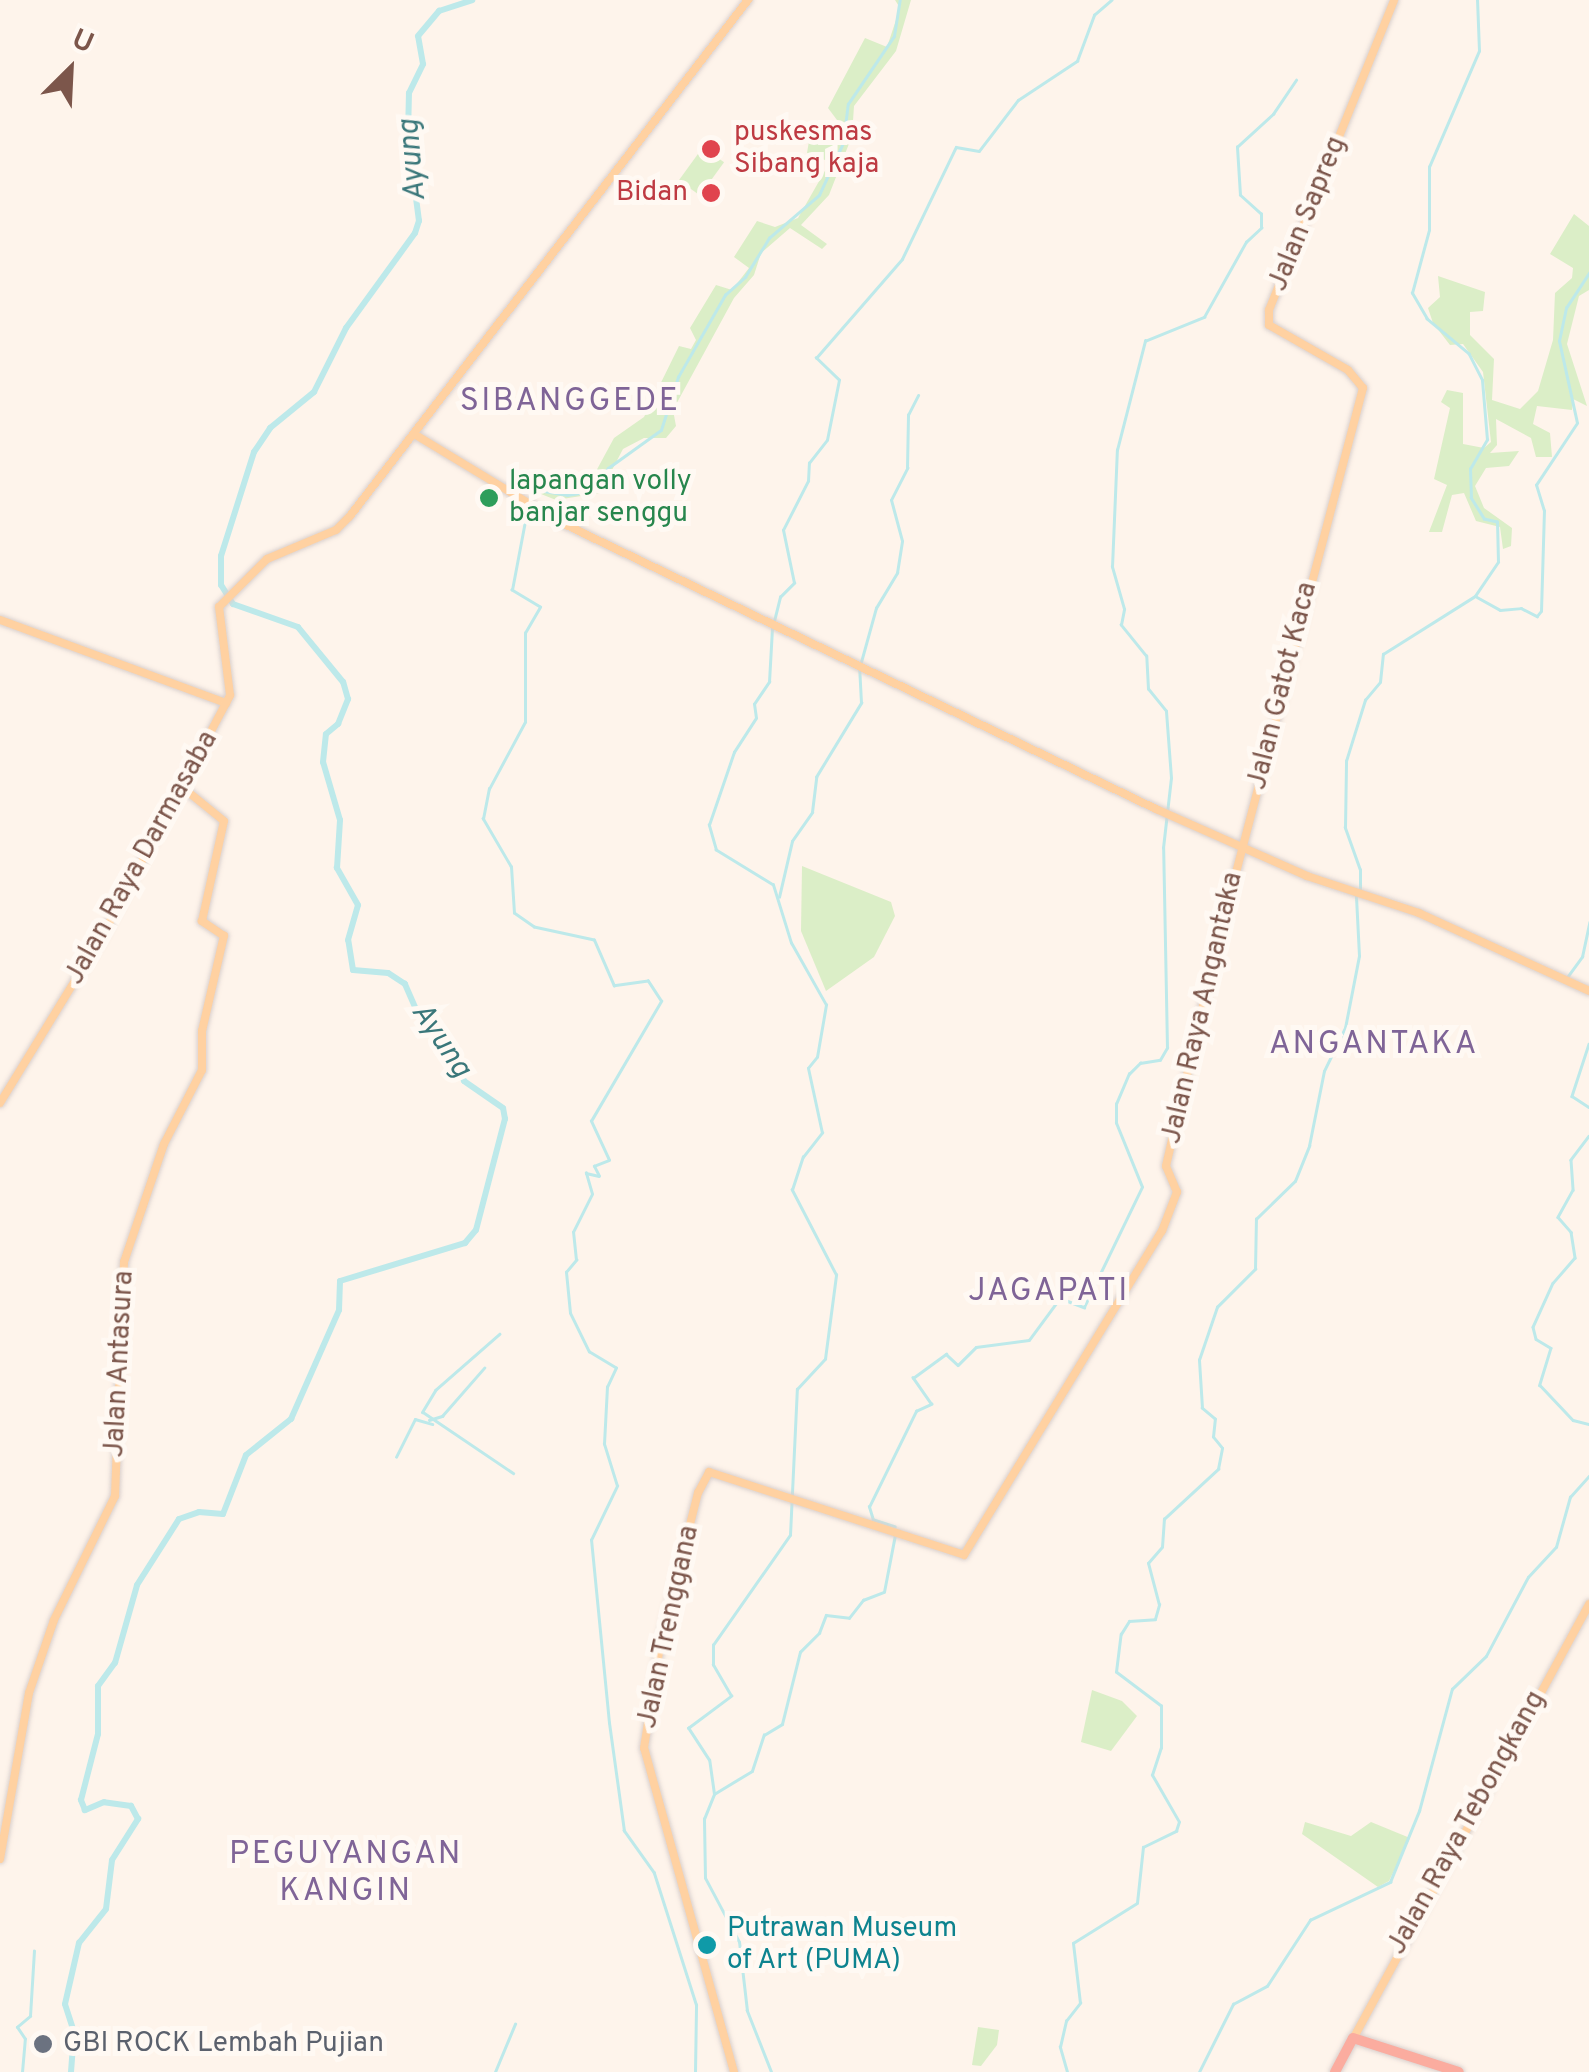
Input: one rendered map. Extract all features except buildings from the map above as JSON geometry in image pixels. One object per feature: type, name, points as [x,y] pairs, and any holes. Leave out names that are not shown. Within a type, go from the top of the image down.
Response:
[{"type":"highway","points":[[1335,2072],[1353,2042],[1458,2072]]},
{"type":"main road","name":"Jalan Raya Darmasaba","points":[[0,1103],[60,1008],[222,704],[230,683],[216,618],[222,603],[267,559],[340,527],[748,0]]},
{"type":"main road","name":"Jalan Sapreg","points":[[1364,384],[1268,322],[1394,0]]},
{"type":"main road","name":"Jalan Gatot Kaca","points":[[1242,848],[1364,384]]},
{"type":"main road","points":[[414,434],[527,504],[1170,815],[1242,848],[1452,927],[1589,991]]},
{"type":"main road","name":"Jalan Raya Darmasaba","points":[[0,620],[222,704]]},
{"type":"main road","name":"Jalan Antasura","points":[[0,1859],[29,1693],[50,1631],[116,1492],[124,1262],[164,1144],[202,1070],[202,1031],[224,936],[202,921],[224,821],[181,786]]},
{"type":"main road","name":"Jalan Raya Angantaka","points":[[707,1472],[897,1534],[968,1552],[1153,1249],[1177,1192],[1166,1166],[1242,848]]},
{"type":"main road","name":"Jalan Trenggana","points":[[707,1472],[667,1612],[644,1746],[734,2072]]},
{"type":"main road","name":"Jalan Raya Tebongkang","points":[[1353,2042],[1589,1604]]},
{"type":"green space","points":[[895,0],[911,0],[896,51],[854,106],[852,136],[829,195],[801,225],[827,244],[822,249],[790,228],[761,253],[754,275],[734,298],[673,410],[676,426],[666,438],[644,438],[623,449],[600,493],[556,500],[536,492],[541,480],[588,486],[614,438],[644,417],[679,346],[691,349],[696,340],[690,328],[716,285],[732,290],[749,268],[734,257],[757,221],[775,227],[798,218],[830,162],[807,153],[810,135],[834,138],[840,124],[828,108],[865,38],[887,47],[900,8]]},
{"type":"green space","points":[[703,147],[724,162],[700,195],[679,180]]},
{"type":"green space","points":[[1574,214],[1589,226],[1589,290],[1579,296],[1567,344],[1587,406],[1573,399],[1572,410],[1537,406],[1533,424],[1550,433],[1552,457],[1536,457],[1531,438],[1496,419],[1497,445],[1490,453],[1519,451],[1509,466],[1486,468],[1475,486],[1484,508],[1512,528],[1511,546],[1503,549],[1500,527],[1476,521],[1464,493],[1452,495],[1442,532],[1429,532],[1447,485],[1434,479],[1450,408],[1441,402],[1447,390],[1463,393],[1463,444],[1484,448],[1491,442],[1483,372],[1463,344],[1450,345],[1433,323],[1428,308],[1440,297],[1438,276],[1485,292],[1483,311],[1470,312],[1470,335],[1494,359],[1492,400],[1520,409],[1538,391],[1553,340],[1555,293],[1572,278],[1573,268],[1550,254]]},
{"type":"green space","points":[[802,866],[891,902],[895,916],[874,957],[826,991],[801,931]]},
{"type":"green space","points":[[1092,1690],[1122,1701],[1137,1716],[1111,1751],[1081,1742]]},
{"type":"green space","points":[[1305,1822],[1351,1836],[1371,1822],[1410,1838],[1389,1881],[1378,1887],[1302,1834]]},
{"type":"green space","points":[[978,2027],[999,2030],[997,2045],[981,2066],[972,2065]]},
{"type":"waterway","name":"Ayung","points":[[71,2072],[74,2032],[65,2004],[79,1943],[106,1909],[112,1860],[138,1819],[131,1806],[104,1802],[85,1810],[81,1800],[98,1734],[98,1686],[115,1663],[137,1585],[179,1519],[199,1512],[223,1514],[246,1455],[291,1419],[339,1310],[340,1281],[465,1243],[476,1230],[505,1119],[503,1108],[464,1081],[451,1046],[422,1023],[405,984],[388,973],[353,970],[348,940],[358,905],[337,868],[340,820],[323,762],[326,734],[338,724],[348,699],[343,682],[298,627],[233,604],[221,585],[221,556],[254,452],[270,428],[314,392],[346,328],[415,233],[419,221],[408,136],[409,93],[423,64],[418,36],[439,11],[472,0]]},
{"type":"waterway","points":[[695,2072],[696,2005],[654,1873],[624,1831],[609,1723],[591,1540],[617,1486],[604,1444],[607,1387],[616,1368],[589,1352],[570,1313],[566,1272],[576,1260],[573,1232],[592,1194],[586,1173],[599,1176],[594,1166],[609,1160],[591,1121],[661,1001],[648,981],[614,986],[594,940],[534,927],[514,913],[511,867],[483,819],[489,789],[525,722],[525,633],[540,607],[512,590],[531,489],[567,495],[593,491],[608,468],[661,430],[678,377],[725,295],[745,277],[769,238],[819,195],[843,143],[848,104],[894,36],[900,0]]},
{"type":"waterway","points":[[774,621],[780,597],[794,583],[783,530],[808,481],[809,463],[827,440],[839,380],[816,358],[902,259],[956,147],[979,151],[1018,100],[1077,61],[1094,15],[1111,0]]},
{"type":"waterway","points":[[1360,889],[1360,870],[1345,828],[1346,761],[1365,700],[1380,682],[1383,654],[1475,596],[1498,562],[1497,522],[1484,519],[1471,498],[1470,469],[1487,440],[1482,380],[1469,354],[1427,319],[1412,293],[1429,230],[1429,167],[1479,51],[1477,0]]},
{"type":"waterway","points":[[895,1527],[873,1520],[869,1507],[916,1411],[931,1404],[913,1378],[946,1354],[958,1365],[976,1347],[1029,1340],[1060,1298],[1084,1307],[1142,1187],[1116,1123],[1116,1104],[1129,1074],[1140,1063],[1160,1060],[1167,1048],[1163,848],[1171,778],[1166,711],[1148,689],[1146,656],[1121,625],[1124,609],[1112,567],[1117,450],[1145,341],[1204,317],[1246,242],[1261,228],[1261,214],[1240,195],[1237,147],[1273,114],[1296,80]]},
{"type":"waterway","points":[[1477,597],[1500,610],[1521,608],[1537,616],[1541,611],[1544,511],[1536,485],[1577,423],[1559,341],[1566,308],[1589,273]]},
{"type":"waterway","points":[[861,662],[876,608],[897,573],[902,541],[891,500],[907,468],[908,415],[918,395]]},
{"type":"waterway","points":[[714,1794],[709,1760],[688,1728],[731,1696],[713,1665],[713,1645],[790,1535],[797,1389],[825,1359],[836,1275],[792,1190],[803,1157],[822,1133],[808,1068],[817,1057],[826,1005],[791,943],[773,885],[716,850],[709,825],[734,752],[756,718],[754,704],[769,682],[772,629]]},
{"type":"waterway","points":[[779,897],[792,841],[812,812],[816,777],[861,703],[859,670]]},
{"type":"waterway","points":[[1067,2072],[1060,2047],[1066,2021],[1080,2003],[1073,1943],[1137,1903],[1143,1847],[1176,1831],[1179,1822],[1152,1775],[1161,1748],[1161,1706],[1116,1672],[1121,1634],[1129,1621],[1155,1619],[1159,1605],[1148,1563],[1162,1547],[1164,1519],[1218,1469],[1222,1448],[1213,1437],[1215,1419],[1202,1408],[1199,1360],[1217,1307],[1255,1269],[1256,1219],[1295,1181],[1309,1146],[1324,1071],[1345,1028],[1359,956],[1356,896]]},
{"type":"waterway","points":[[1568,976],[1582,957],[1589,923]]},
{"type":"waterway","points":[[1589,1044],[1572,1096],[1589,1107]]},
{"type":"waterway","points":[[1589,1136],[1571,1160],[1573,1190],[1558,1217],[1571,1232],[1575,1258],[1553,1283],[1533,1327],[1536,1339],[1551,1348],[1540,1385],[1573,1420],[1589,1424]]},
{"type":"waterway","points":[[500,1334],[436,1390],[423,1412],[513,1473]]},
{"type":"waterway","points":[[429,1420],[442,1416],[484,1368]]},
{"type":"waterway","points":[[396,1457],[415,1419],[432,1424]]},
{"type":"waterway","points":[[1199,2072],[1233,2004],[1267,1986],[1310,1920],[1390,1882],[1419,1811],[1452,1689],[1486,1656],[1528,1577],[1556,1547],[1570,1497],[1589,1476]]},
{"type":"waterway","points":[[771,2072],[747,2011],[739,1942],[705,1878],[704,1819],[714,1794],[752,1771],[764,1735],[782,1724],[800,1652],[819,1633],[826,1615],[849,1618],[863,1600],[884,1592],[895,1535]]},
{"type":"waterway","points":[[22,2072],[25,2039],[17,2027],[30,2016],[34,1951]]},
{"type":"waterway","points":[[495,2072],[515,2024]]},
{"type":"place","name":"puskesmas Sibang kaja","points":[[711,149]]},
{"type":"place","name":"Bidan","points":[[711,193]]},
{"type":"place","name":"lapangan volly banjar senggu","points":[[489,498]]},
{"type":"place","name":"Putrawan Museum of Art (PUMA)","points":[[707,1945]]},
{"type":"place","name":"GBI ROCK Lembah Pujian","points":[[43,2044]]},
{"type":"district","name":"SIBANGGEDE","points":[[570,402]]},
{"type":"district","name":"ANGANTAKA","points":[[1374,1045]]},
{"type":"district","name":"JAGAPATI","points":[[1049,1292]]},
{"type":"district","name":"PEGUYANGAN KANGIN","points":[[346,1874]]}]
